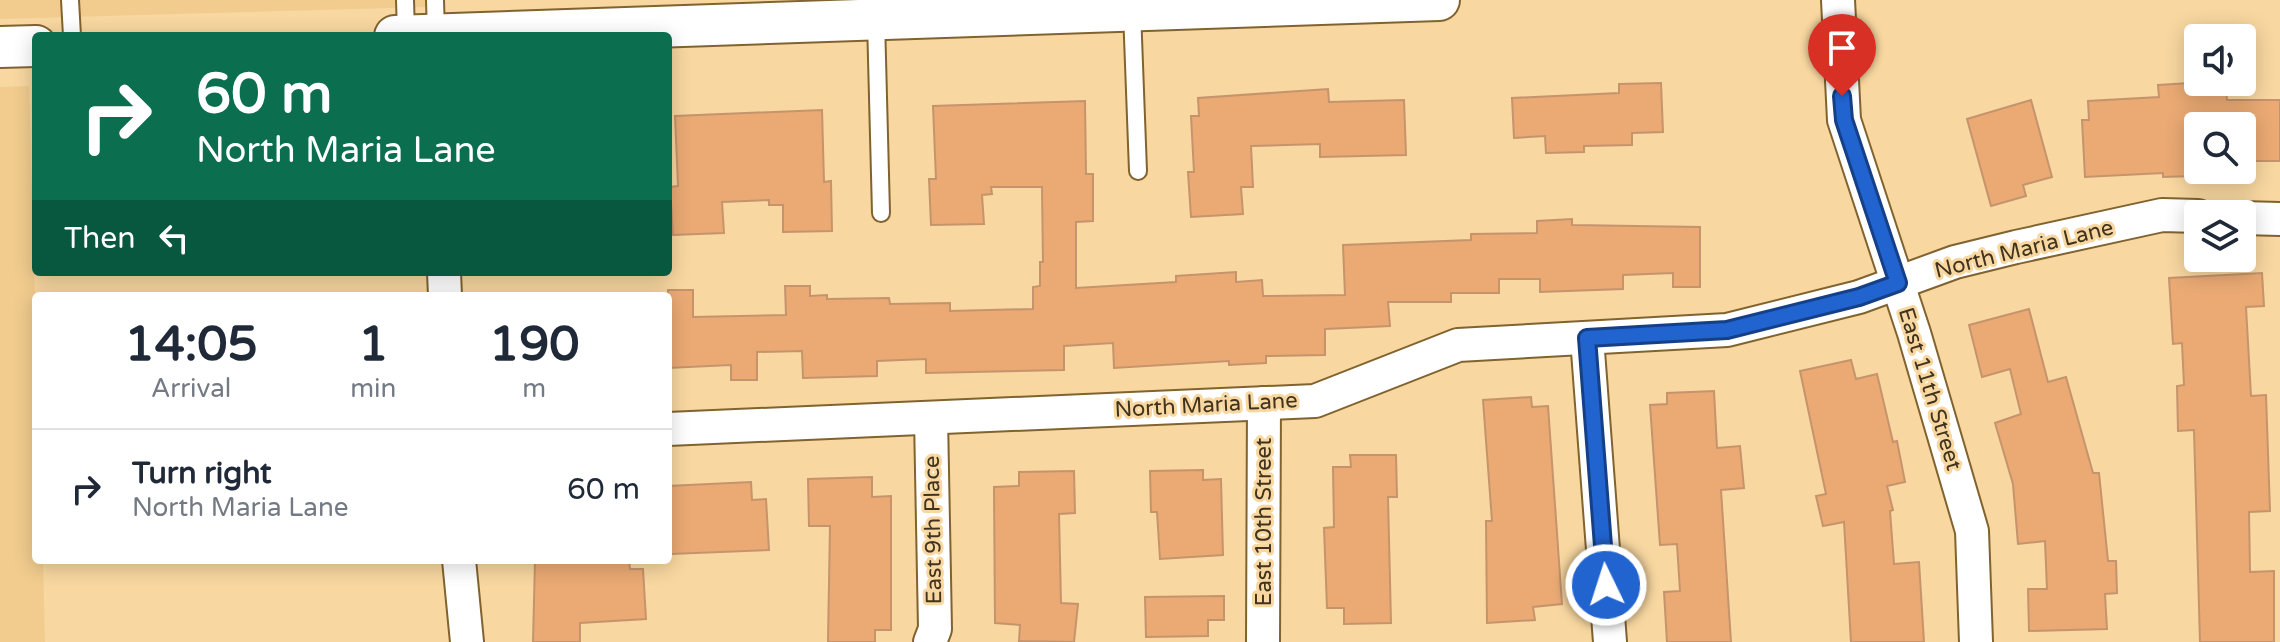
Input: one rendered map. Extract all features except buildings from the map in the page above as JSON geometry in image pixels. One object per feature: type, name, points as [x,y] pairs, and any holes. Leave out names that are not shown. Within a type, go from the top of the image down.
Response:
[{"type":"street","points":[[428,27],[616,32],[1046,6],[1131,9],[1439,0]]},
{"type":"street","name":"East 11th Street","points":[[1838,0],[1844,120],[1898,283],[1972,531],[1976,642]]},
{"type":"street","points":[[0,47],[32,46]]},
{"type":"street","name":"North Maria Lane","points":[[672,429],[1315,401],[1458,345],[1727,330],[1859,297],[1955,262],[2162,215],[2184,216]]},
{"type":"street","points":[[2256,218],[2280,219]]},
{"type":"street","points":[[1587,338],[1610,642]]},
{"type":"street","name":"East 10th Street","points":[[1263,642],[1264,403]]},
{"type":"street","name":"East 9th Place","points":[[930,642],[935,629],[931,418]]},
{"type":"street","points":[[459,564],[467,642]]},
{"type":"lane","points":[[70,0],[72,32]]},
{"type":"lane","points":[[405,0],[428,27]]},
{"type":"lane","points":[[1131,9],[1138,171]]},
{"type":"lane","points":[[876,18],[881,213]]},
{"type":"shaded area","points":[[0,0],[426,0],[426,7],[0,19]]},
{"type":"shaded area","points":[[29,86],[32,276],[35,292],[32,292],[32,564],[43,564],[45,642],[0,642],[0,87]]},
{"type":"route","points":[[1606,585],[1587,338],[1727,330],[1859,297],[1898,283],[1844,120],[1842,96]]}]
